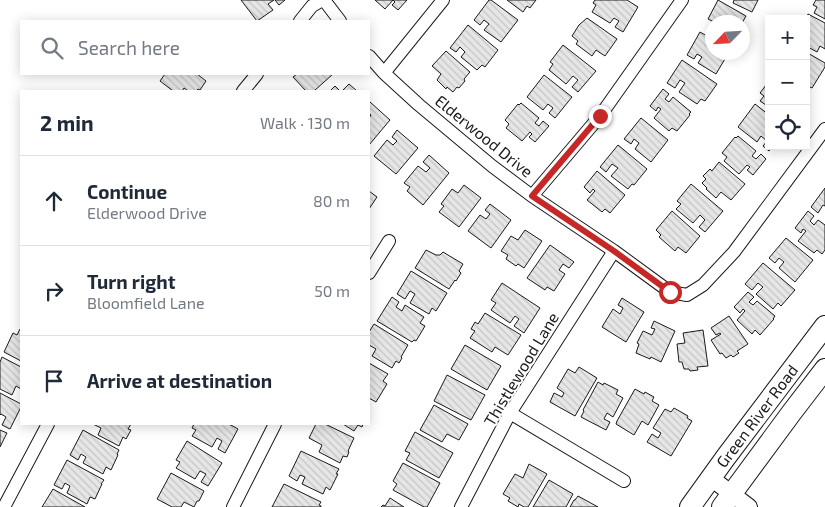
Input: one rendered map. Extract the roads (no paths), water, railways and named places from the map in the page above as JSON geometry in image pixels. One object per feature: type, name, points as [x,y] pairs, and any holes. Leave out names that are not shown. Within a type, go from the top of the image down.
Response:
[{"type":"main road","name":"Green River Road","points":[[690,507],[825,326]]},
{"type":"main road","name":"Green River Road","points":[[727,500],[825,369]]},
{"type":"street","points":[[301,20],[312,6],[323,0],[339,20]]},
{"type":"street","points":[[384,73],[443,0]]},
{"type":"street","points":[[532,196],[600,116],[682,0]]},
{"type":"street","name":"Elderwood Drive","points":[[370,57],[384,73],[419,105],[532,196],[614,251],[670,292],[687,295],[702,285],[734,252],[825,129]]},
{"type":"street","points":[[244,90],[256,75]]},
{"type":"street","points":[[370,271],[389,241]]},
{"type":"street","name":"Thistlewood Lane","points":[[461,507],[510,413],[614,251]]},
{"type":"street","points":[[510,413],[624,481]]},
{"type":"street","points":[[4,507],[47,425]]},
{"type":"street","points":[[233,507],[274,425]]},
{"type":"street","points":[[711,478],[727,500],[749,507]]}]
